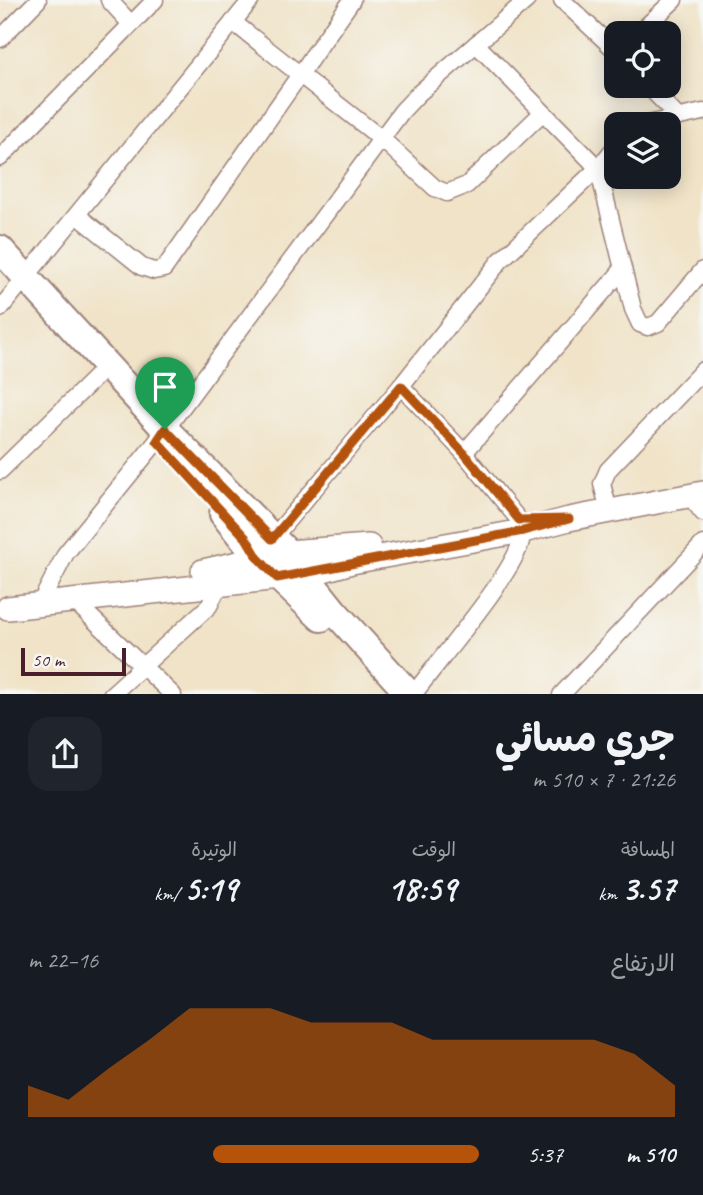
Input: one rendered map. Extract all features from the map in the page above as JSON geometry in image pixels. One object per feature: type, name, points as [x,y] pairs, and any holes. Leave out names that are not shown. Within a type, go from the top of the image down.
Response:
[{"type":"main road","points":[[0,249],[15,278],[97,376],[161,435]]},
{"type":"main road","points":[[15,278],[161,435],[246,538],[272,550],[306,575],[334,611],[411,694]]},
{"type":"main road","points":[[2,609],[44,596],[225,568],[272,550],[357,548],[698,500]]},
{"type":"main road","points":[[2,609],[306,575],[352,562],[521,526]]},
{"type":"main road","points":[[272,550],[277,578],[329,625],[391,694]]},
{"type":"street","points":[[0,39],[38,0]]},
{"type":"street","points":[[109,0],[130,23]]},
{"type":"street","points":[[0,158],[155,0]]},
{"type":"street","points":[[0,309],[15,278],[77,215],[251,0]]},
{"type":"street","points":[[77,215],[142,267],[154,271],[164,269],[352,0]]},
{"type":"street","points":[[44,596],[66,552],[161,435],[418,94],[527,0]]},
{"type":"street","points":[[562,0],[604,40]]},
{"type":"street","points":[[652,21],[674,0]]},
{"type":"street","points":[[233,22],[300,72],[383,140],[435,188],[451,192],[467,185],[542,113]]},
{"type":"street","points":[[476,44],[598,168],[636,318],[645,327],[658,323],[703,270]]},
{"type":"street","points":[[660,98],[673,112]]},
{"type":"street","points":[[681,114],[703,112]]},
{"type":"street","points":[[272,550],[500,261],[604,161]]},
{"type":"street","points":[[464,453],[623,269]]},
{"type":"street","points":[[609,511],[602,484],[607,470],[703,370]]},
{"type":"street","points":[[0,470],[97,376]]},
{"type":"street","points":[[401,386],[464,453],[521,526],[521,542],[508,569],[413,694]]},
{"type":"street","points":[[562,694],[703,544]]},
{"type":"street","points":[[112,694],[209,606],[220,583]]},
{"type":"street","points":[[74,601],[144,664],[172,694]]},
{"type":"route","points":[[401,386],[464,453],[519,520],[569,519],[523,531],[352,562],[306,575],[277,578],[258,558],[246,538],[157,441],[165,429],[272,539],[401,386]]}]
